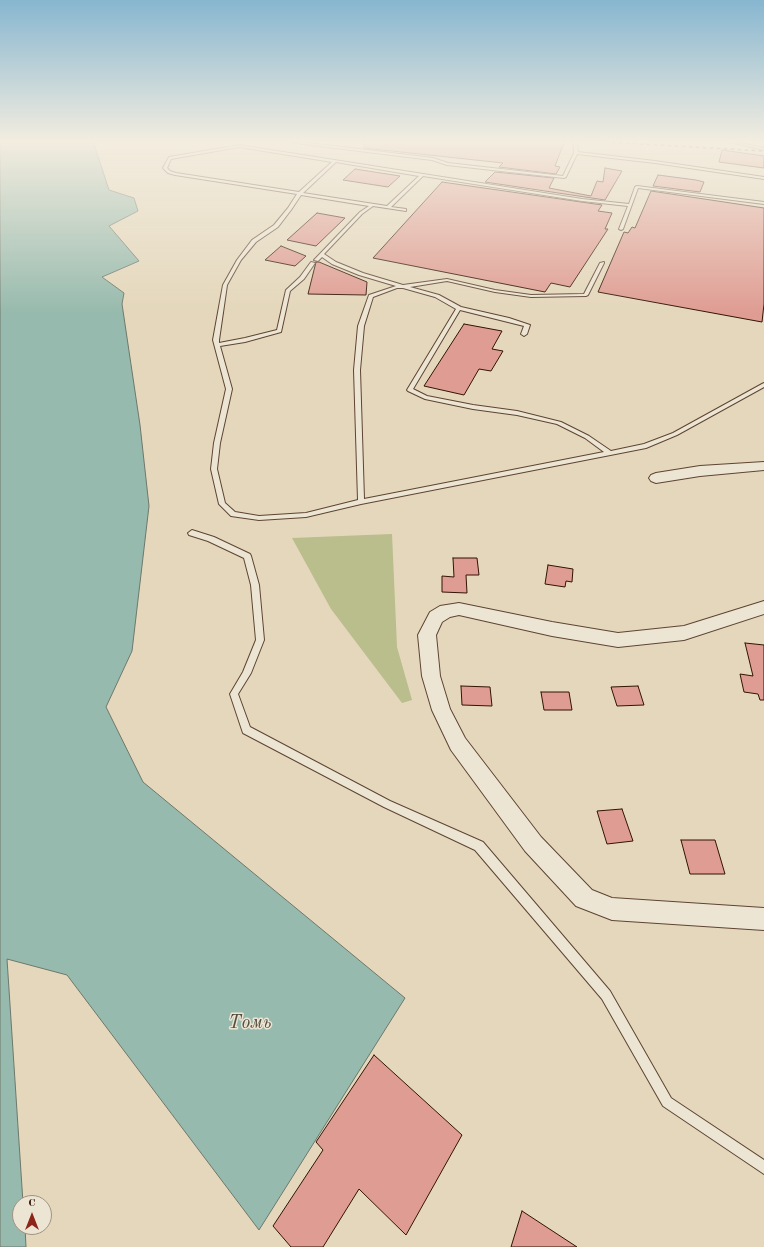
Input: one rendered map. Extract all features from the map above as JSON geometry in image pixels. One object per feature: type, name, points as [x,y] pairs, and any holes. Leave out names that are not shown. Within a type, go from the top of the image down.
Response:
[{"type":"street","points":[[656,478],[700,471],[764,466]]},
{"type":"street","points":[[764,607],[684,633],[618,640],[552,629],[459,609],[446,611],[436,617],[427,635],[431,676],[441,710],[458,744],[533,844],[584,898],[612,909],[764,919]]},
{"type":"lane","points":[[296,198],[276,226],[254,241],[239,260],[225,285],[216,340],[229,389],[217,443],[214,469],[222,504],[233,514],[259,518],[306,515],[361,502],[646,446],[675,434],[764,385]]},
{"type":"lane","points":[[327,198],[405,210]]},
{"type":"lane","points":[[388,207],[397,198]]},
{"type":"lane","points":[[569,198],[630,206]]},
{"type":"lane","points":[[622,229],[633,198]]},
{"type":"lane","points":[[726,198],[764,203]]},
{"type":"lane","points":[[217,345],[245,340],[279,331],[288,290],[302,278],[321,254],[361,213],[372,205]]},
{"type":"lane","points":[[321,254],[334,263],[361,274],[437,296],[459,308],[527,325],[524,334]]},
{"type":"lane","points":[[361,502],[357,370],[361,326],[371,296],[404,286],[447,280],[495,291],[531,296],[586,295],[602,263]]},
{"type":"lane","points":[[459,308],[410,390],[425,397],[473,407],[517,413],[559,423],[610,453]]},
{"type":"lane","points":[[192,533],[247,556],[255,585],[260,640],[247,673],[234,694],[246,730],[387,804],[478,846],[606,994],[667,1102],[764,1168]]},
{"type":"green space","points":[[392,534],[397,647],[412,700],[402,703],[331,609],[292,538]]},
{"type":"water","name":"Томь","points":[[0,198],[134,198],[138,211],[109,226],[139,261],[102,277],[124,293],[122,304],[140,425],[149,506],[132,651],[106,707],[143,782],[405,998],[259,1230],[67,975],[7,959],[22,1195],[12,1195],[12,1235],[25,1235],[26,1247],[0,1247]]},
{"type":"building","points":[[427,198],[555,198],[602,205],[598,211],[612,213],[605,229],[608,229],[570,287],[551,283],[545,292],[373,258]]},
{"type":"building","points":[[593,198],[606,198],[605,200]]},
{"type":"building","points":[[648,198],[699,198],[764,208],[764,304],[762,322],[598,292],[624,232],[628,233],[632,227],[635,228]]},
{"type":"building","points":[[317,213],[345,218],[316,246],[287,240]]},
{"type":"building","points":[[281,246],[306,256],[295,266],[265,260]]},
{"type":"building","points":[[316,262],[367,282],[366,295],[308,294]]},
{"type":"building","points":[[464,324],[502,331],[492,349],[503,351],[491,371],[479,369],[464,395],[424,386]]},
{"type":"building","points":[[453,558],[477,558],[479,575],[466,575],[467,593],[442,592],[442,576],[454,577]]},
{"type":"building","points":[[548,565],[573,569],[572,582],[566,581],[565,587],[545,584]]},
{"type":"building","points":[[745,643],[764,645],[764,700],[760,700],[758,694],[744,692],[740,674],[753,676]]},
{"type":"building","points":[[461,686],[490,687],[492,706],[462,705]]},
{"type":"building","points":[[638,686],[644,705],[617,706],[611,687]]},
{"type":"building","points":[[541,692],[569,692],[572,710],[544,710]]},
{"type":"building","points":[[622,809],[633,841],[607,844],[597,811]]},
{"type":"building","points":[[681,840],[715,840],[725,874],[690,874]]},
{"type":"building","points":[[374,1055],[462,1135],[406,1235],[359,1189],[323,1247],[291,1247],[273,1226],[323,1150],[316,1142]]},
{"type":"building","points":[[522,1211],[577,1247],[511,1247]]}]
